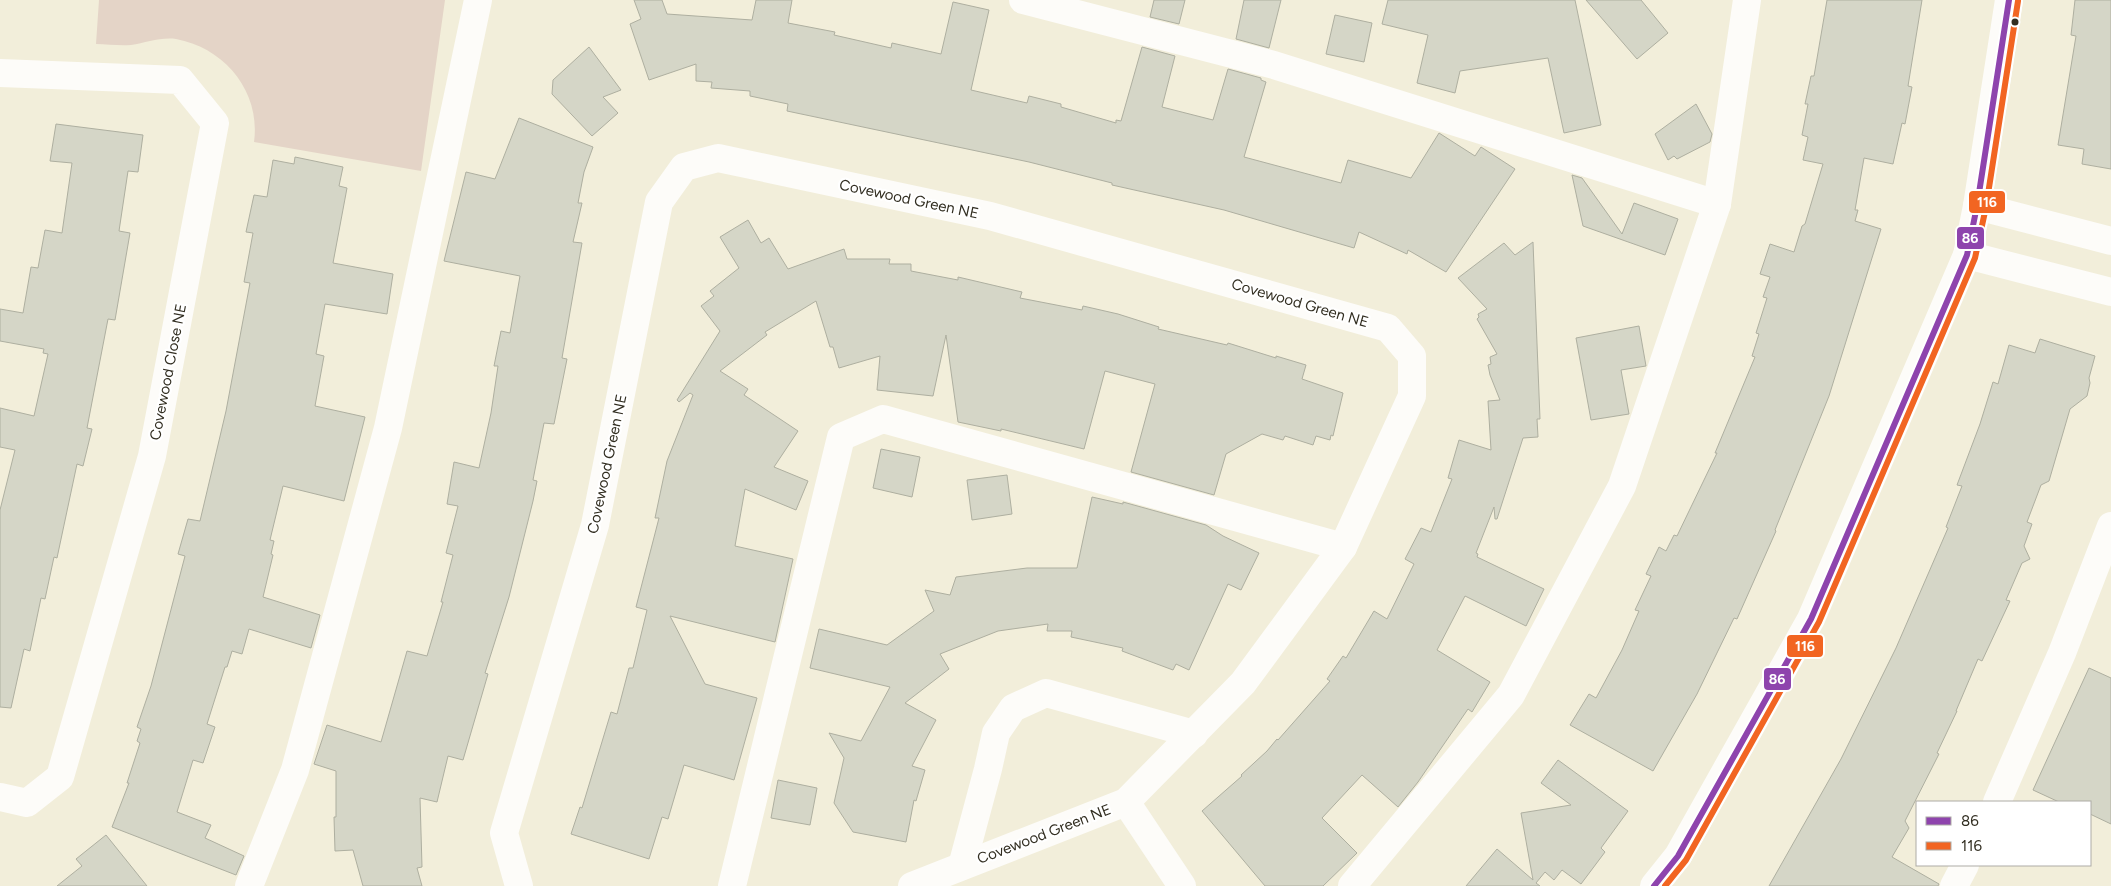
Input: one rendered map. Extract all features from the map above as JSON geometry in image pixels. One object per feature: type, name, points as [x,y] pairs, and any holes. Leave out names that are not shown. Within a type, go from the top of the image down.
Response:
[{"type":"street","points":[[249,886],[295,770],[388,428],[478,0]]},
{"type":"street","points":[[1023,0],[1274,65],[1717,204]]},
{"type":"street","points":[[1352,886],[1511,695],[1622,486],[1717,204],[1747,0]]},
{"type":"street","points":[[1654,886],[1678,856],[1811,619],[1966,255],[1977,206],[2009,0]]},
{"type":"street","name":"Covewood Close NE","points":[[0,73],[180,80],[215,123],[152,456],[60,777],[27,803],[0,797]]},
{"type":"street","name":"Covewood Green NE","points":[[519,886],[504,833],[595,524],[659,202],[684,167],[718,158],[990,216],[1388,328],[1412,356],[1412,396],[1343,547],[1244,683],[1126,802],[912,886]]},
{"type":"street","points":[[1977,206],[2111,241]]},
{"type":"street","points":[[1966,255],[2111,292]]},
{"type":"street","points":[[732,886],[841,437],[883,419],[1343,547]]},
{"type":"street","points":[[1997,801],[2062,652],[2111,526]]},
{"type":"street","name":"Covewood Green NE","points":[[962,866],[996,733],[1013,708],[1046,693],[1194,734]]},
{"type":"street","name":"Covewood Green NE","points":[[1126,802],[1182,886]]},
{"type":"street","points":[[1954,886],[1964,866]]},
{"type":"shaded area","points":[[99,0],[445,0],[421,171],[254,142],[255,124],[252,106],[236,75],[224,62],[194,44],[176,39],[159,39],[131,45],[96,44]]},
{"type":"building","points":[[634,0],[662,0],[667,14],[752,20],[756,0],[792,0],[788,23],[835,32],[834,35],[891,48],[892,43],[941,54],[953,2],[989,10],[971,90],[1027,103],[1029,96],[1061,104],[1061,107],[1116,123],[1116,120],[1121,121],[1142,47],[1175,56],[1162,107],[1213,120],[1228,69],[1261,78],[1261,80],[1266,82],[1244,157],[1341,183],[1348,160],[1411,178],[1439,133],[1475,156],[1481,147],[1515,169],[1446,272],[1408,250],[1407,254],[1359,232],[1354,248],[1224,210],[1112,185],[1112,183],[1029,162],[787,111],[788,104],[750,96],[750,91],[711,88],[712,82],[696,81],[696,64],[649,80],[630,24],[641,19]]},
{"type":"building","points":[[1154,0],[1185,0],[1179,24],[1150,17]]},
{"type":"building","points":[[1244,0],[1281,0],[1269,48],[1236,39]]},
{"type":"building","points":[[1388,0],[1575,0],[1601,125],[1564,133],[1548,58],[1460,71],[1455,93],[1417,83],[1428,35],[1382,24]]},
{"type":"building","points":[[1586,0],[1641,0],[1668,33],[1637,59]]},
{"type":"building","points":[[1827,0],[1922,0],[1908,86],[1912,87],[1905,124],[1902,123],[1893,164],[1864,158],[1855,210],[1858,210],[1855,221],[1881,229],[1829,396],[1776,531],[1737,619],[1734,618],[1697,694],[1653,771],[1570,725],[1589,694],[1596,698],[1622,650],[1639,611],[1635,610],[1651,576],[1646,574],[1659,547],[1666,551],[1674,535],[1677,536],[1717,453],[1715,453],[1755,357],[1752,356],[1759,334],[1756,333],[1767,298],[1763,297],[1770,277],[1760,274],[1770,244],[1794,252],[1802,226],[1805,224],[1823,164],[1803,160],[1808,137],[1802,135],[1808,104],[1805,104],[1811,76],[1814,76]]},
{"type":"building","points":[[2075,0],[2111,0],[2111,169],[2082,164],[2084,149],[2058,145],[2076,36],[2071,35]]},
{"type":"building","points":[[1335,15],[1372,23],[1364,62],[1326,54]]},
{"type":"building","points":[[589,47],[621,90],[603,97],[618,113],[592,136],[552,94],[553,80]]},
{"type":"building","points":[[1696,104],[1712,134],[1710,142],[1677,159],[1674,156],[1668,160],[1655,134]]},
{"type":"building","points":[[519,118],[593,147],[584,172],[578,203],[582,203],[573,242],[582,243],[562,358],[567,359],[554,424],[544,423],[533,480],[537,481],[533,501],[509,597],[485,673],[488,674],[463,760],[448,756],[437,802],[420,798],[422,867],[417,868],[422,886],[363,886],[353,850],[335,851],[336,771],[314,764],[327,725],[381,742],[407,651],[427,656],[443,602],[441,602],[453,555],[446,553],[458,506],[447,504],[454,462],[479,468],[491,413],[498,366],[494,366],[501,331],[510,333],[520,276],[444,261],[466,172],[495,179]]},
{"type":"building","points":[[56,124],[143,135],[138,172],[128,171],[119,231],[130,233],[115,320],[108,319],[87,428],[92,429],[83,466],[77,464],[57,558],[54,557],[45,599],[41,598],[30,651],[24,649],[11,708],[0,707],[0,510],[15,450],[0,447],[0,408],[34,416],[48,354],[43,353],[44,349],[0,341],[0,309],[23,313],[31,267],[38,268],[45,230],[62,233],[72,163],[50,161]]},
{"type":"building","points":[[295,157],[343,167],[339,186],[347,188],[333,263],[393,274],[387,314],[325,304],[316,354],[324,356],[315,406],[365,417],[344,501],[283,486],[270,540],[274,541],[271,554],[273,555],[263,597],[320,615],[311,648],[249,629],[242,654],[232,651],[227,667],[225,667],[207,724],[215,727],[203,763],[193,760],[177,812],[211,825],[205,838],[244,856],[236,875],[112,827],[129,783],[127,783],[140,743],[137,741],[141,729],[137,727],[151,686],[185,556],[178,554],[188,519],[200,521],[226,411],[250,283],[244,282],[253,233],[246,232],[254,195],[267,197],[273,160],[294,164]]},
{"type":"building","points":[[1572,175],[1582,178],[1622,234],[1634,203],[1678,219],[1665,255],[1583,226]]},
{"type":"building","points":[[748,220],[761,243],[769,238],[788,269],[844,249],[847,259],[890,259],[889,264],[911,264],[911,271],[958,280],[958,277],[1022,292],[1020,298],[1082,310],[1083,306],[1118,314],[1159,327],[1158,329],[1227,345],[1228,343],[1276,358],[1276,356],[1306,365],[1302,379],[1343,393],[1333,436],[1331,435],[1330,440],[1316,436],[1313,445],[1285,436],[1283,440],[1262,434],[1226,454],[1214,495],[1131,472],[1155,384],[1105,371],[1084,449],[1001,429],[1001,431],[958,422],[946,335],[933,396],[877,390],[880,356],[839,368],[833,347],[830,347],[816,301],[765,332],[767,335],[720,371],[748,389],[744,395],[798,431],[774,467],[808,481],[796,510],[745,489],[735,546],[793,559],[775,642],[670,616],[705,684],[757,698],[734,780],[684,765],[668,819],[662,817],[649,859],[571,834],[580,807],[582,808],[611,712],[617,714],[629,668],[633,668],[647,610],[636,607],[659,518],[655,518],[667,461],[693,395],[690,393],[679,402],[677,400],[720,331],[701,306],[714,296],[710,291],[739,268],[720,237]]},
{"type":"building","points":[[1533,242],[1540,419],[1537,419],[1538,437],[1523,438],[1497,519],[1495,519],[1494,507],[1476,553],[1478,554],[1477,557],[1544,589],[1526,626],[1465,596],[1437,650],[1490,682],[1472,712],[1468,709],[1418,782],[1398,807],[1362,775],[1322,818],[1357,853],[1323,886],[1265,886],[1202,811],[1242,776],[1278,740],[1330,681],[1327,679],[1343,656],[1346,658],[1374,611],[1387,619],[1414,564],[1405,559],[1421,528],[1431,532],[1452,479],[1448,478],[1459,440],[1491,450],[1488,401],[1500,400],[1488,365],[1491,364],[1490,357],[1497,354],[1477,319],[1479,317],[1478,314],[1487,309],[1458,278],[1504,243],[1515,255]]},
{"type":"building","points":[[1639,326],[1646,366],[1621,370],[1629,414],[1591,420],[1576,338]]},
{"type":"building","points":[[2040,339],[2095,356],[2089,378],[2090,383],[2087,396],[2070,409],[2049,481],[2041,485],[2027,522],[2032,524],[2024,546],[2030,559],[2022,563],[2006,600],[2010,601],[1982,661],[1978,659],[1957,711],[1937,753],[1939,754],[1905,821],[1909,828],[1892,857],[1939,884],[1938,886],[1769,886],[1841,759],[1896,648],[1948,528],[1946,527],[1962,486],[1957,485],[1980,424],[1993,382],[1998,384],[2009,345],[2035,353]]},
{"type":"building","points":[[881,449],[920,457],[912,497],[873,488]]},
{"type":"building","points":[[1007,475],[1012,514],[972,520],[967,480]]},
{"type":"building","points":[[1092,497],[1123,504],[1123,502],[1206,525],[1223,536],[1259,553],[1241,590],[1228,584],[1189,670],[1176,664],[1173,670],[1122,651],[1123,648],[1071,637],[1072,631],[1047,631],[1048,624],[998,631],[940,654],[949,669],[905,703],[936,720],[912,766],[925,770],[916,801],[914,800],[906,842],[853,832],[834,803],[844,758],[829,733],[861,741],[890,687],[810,668],[819,629],[887,645],[934,611],[925,590],[950,595],[956,577],[1027,568],[1077,568]]},
{"type":"building","points":[[2089,668],[2111,678],[2111,824],[2091,814],[2091,801],[2057,801],[2033,790]]},
{"type":"building","points":[[1558,760],[1628,811],[1601,848],[1605,852],[1581,884],[1562,870],[1554,880],[1545,872],[1536,883],[1540,886],[1466,886],[1497,849],[1533,880],[1521,813],[1571,805],[1541,783]]},
{"type":"building","points":[[778,780],[817,788],[810,825],[771,818]]},
{"type":"building","points":[[106,835],[147,886],[57,886],[82,866],[76,859]]},
{"type":"transit line","name":"86","points":[[1654,886],[1678,856],[1811,619],[1967,255],[1977,206],[2009,0]]},
{"type":"transit line","name":"116","points":[[1665,886],[1686,860],[1819,622],[1975,258],[1986,207],[2018,1]]}]
